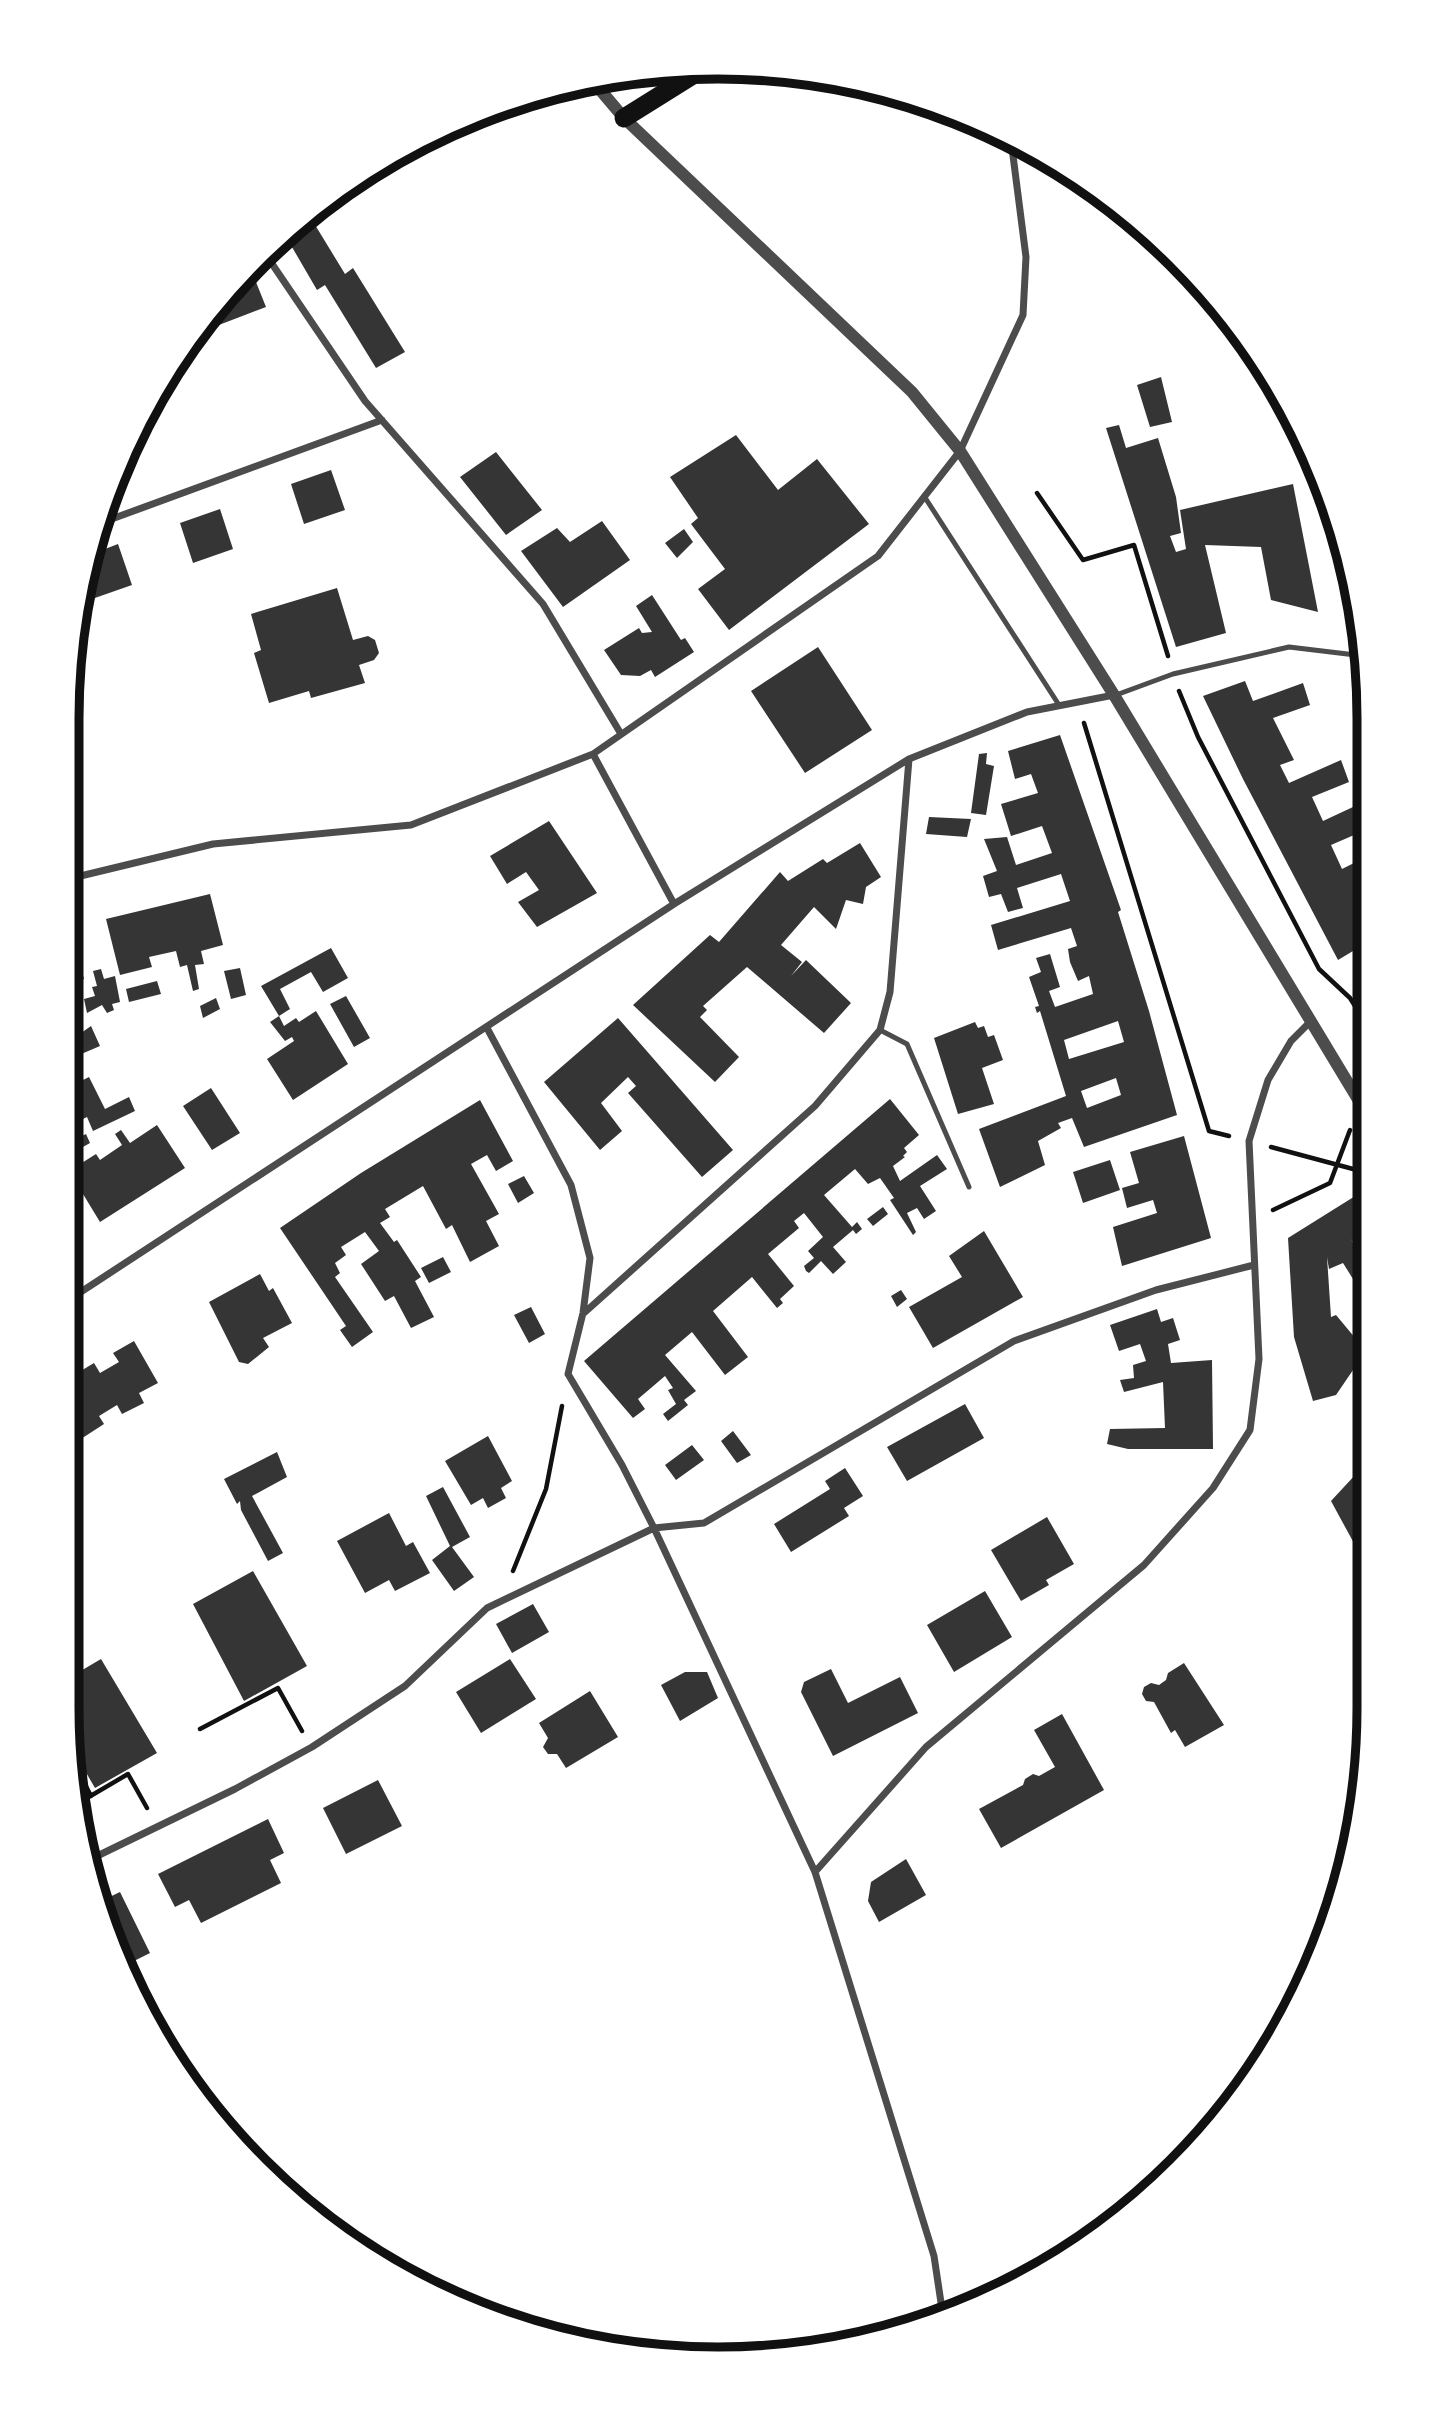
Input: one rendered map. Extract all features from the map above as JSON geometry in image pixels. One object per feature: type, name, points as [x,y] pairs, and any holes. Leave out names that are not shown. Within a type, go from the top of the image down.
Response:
[{"type":"highway","points":[[624,118],[685,80]]},
{"type":"street","points":[[600,90],[624,118],[912,392],[960,451],[1114,695],[1357,1098]]},
{"type":"street","points":[[79,876],[213,844],[411,825],[593,754],[878,556],[960,451],[1023,315],[1026,257],[1013,151]]},
{"type":"street","points":[[271,261],[365,401],[543,604],[621,734]]},
{"type":"street","points":[[111,519],[382,420]]},
{"type":"street","points":[[79,1293],[674,904],[909,759],[1027,712],[1114,695]]},
{"type":"street","points":[[593,754],[674,904]]},
{"type":"street","points":[[583,1313],[815,1105],[880,1030],[890,992],[909,759]]},
{"type":"street","points":[[815,1872],[926,1747],[1144,1565],[1213,1488],[1250,1430],[1259,1359],[1249,1141],[1268,1080],[1291,1041],[1310,1021]]},
{"type":"street","points":[[488,1028],[571,1185],[590,1258],[583,1313],[568,1374],[622,1465],[654,1528],[815,1872],[934,2256],[942,2306]]},
{"type":"street","points":[[97,1856],[312,1747],[405,1686],[487,1608],[654,1528],[704,1523],[1014,1341],[1156,1290],[1254,1265]]},
{"type":"lane","points":[[925,496],[1059,705]]},
{"type":"lane","points":[[1114,695],[1173,674],[1289,647],[1354,655]]},
{"type":"lane","points":[[880,1030],[907,1044],[969,1187]]},
{"type":"path","points":[[1037,493],[1083,560],[1134,544],[1173,674],[1198,737],[1319,969],[1350,998],[1357,1009]]},
{"type":"path","points":[[1078,702],[1209,1131]]},
{"type":"path","points":[[1251,1220],[1330,1183],[1350,1130],[1343,1119]]},
{"type":"path","points":[[1337,1165],[1357,1170]]},
{"type":"path","points":[[487,1608],[513,1570],[545,1489],[568,1374]]},
{"type":"path","points":[[200,1729],[278,1688],[312,1747]]},
{"type":"path","points":[[85,1799],[128,1774],[157,1827]]},
{"type":"path","points":[[83,1781],[91,1796]]},
{"type":"building","points":[[314,223],[345,274],[353,268],[405,352],[376,368],[325,285],[317,290],[290,244]]},
{"type":"building","points":[[255,278],[266,307],[212,328]]},
{"type":"building","points":[[1161,377],[1172,422],[1150,427],[1137,385]]},
{"type":"building","points":[[1119,425],[1126,448],[1158,438],[1176,497],[1181,533],[1170,536],[1176,552],[1186,549],[1180,510],[1293,484],[1318,612],[1271,600],[1261,547],[1205,545],[1226,633],[1176,647],[1106,428]]},
{"type":"building","points":[[736,435],[778,490],[817,459],[869,524],[729,630],[698,589],[725,569],[691,524],[698,518],[670,477]]},
{"type":"building","points":[[496,452],[542,510],[506,535],[460,477]]},
{"type":"building","points":[[331,470],[345,510],[304,524],[291,484]]},
{"type":"building","points":[[220,509],[233,549],[193,563],[180,523]]},
{"type":"building","points":[[602,521],[630,560],[563,607],[521,551],[557,528],[570,542]]},
{"type":"building","points":[[684,529],[693,542],[677,558],[665,543]]},
{"type":"building","points":[[118,544],[132,585],[92,599],[91,593],[102,550]]},
{"type":"building","points":[[337,588],[353,640],[368,636],[375,640],[379,653],[374,660],[359,665],[365,683],[311,698],[309,691],[269,703],[254,653],[261,650],[251,614]]},
{"type":"building","points":[[652,595],[681,640],[685,638],[694,652],[655,677],[651,670],[640,676],[621,675],[604,650],[639,628],[642,633],[652,632],[636,606]]},
{"type":"building","points":[[818,647],[872,730],[805,773],[751,691]]},
{"type":"building","points":[[1245,681],[1253,701],[1303,683],[1310,705],[1273,718],[1294,760],[1280,765],[1289,783],[1341,760],[1349,782],[1312,797],[1323,821],[1357,805],[1357,834],[1331,845],[1342,869],[1357,862],[1357,888],[1354,889],[1357,895],[1357,949],[1338,960],[1243,779],[1203,696]]},
{"type":"building","points":[[1060,735],[1121,910],[1118,912],[1149,1011],[1177,1115],[1084,1147],[1072,1118],[1058,1123],[1061,1128],[1038,1141],[1045,1165],[1000,1187],[979,1129],[1066,1096],[1040,1011],[1037,1013],[1035,1007],[1039,1006],[1029,977],[1041,972],[1036,958],[1050,954],[1060,987],[1049,991],[1055,1007],[1093,994],[1089,976],[1078,981],[1070,962],[1068,949],[1077,946],[1071,928],[998,950],[991,925],[1070,901],[1061,874],[1017,888],[1023,908],[1008,912],[1001,894],[989,897],[983,876],[997,871],[984,839],[1007,837],[1016,865],[1052,853],[1042,826],[1011,836],[1001,804],[1038,793],[1031,774],[1015,779],[1008,751]],"holes":[[[1118,1021],[1124,1042],[1069,1059],[1064,1040]],[[1116,1078],[1121,1095],[1087,1108],[1081,1091]]]},
{"type":"building","points":[[987,753],[986,764],[994,766],[986,815],[971,813],[979,754]]},
{"type":"building","points":[[929,817],[971,819],[967,837],[926,834]]},
{"type":"building","points":[[549,821],[597,893],[537,927],[518,902],[539,890],[526,872],[507,884],[490,856]]},
{"type":"building","points":[[860,843],[881,877],[866,887],[863,904],[846,900],[836,929],[814,907],[781,945],[802,962],[791,976],[806,960],[851,1003],[824,1033],[747,967],[703,1006],[707,1010],[700,1017],[739,1057],[715,1082],[633,1005],[710,935],[719,942],[780,872],[788,881],[823,859],[827,863]]},
{"type":"building","points":[[210,894],[223,945],[201,951],[204,964],[195,965],[199,989],[193,991],[187,965],[180,967],[176,951],[149,957],[152,967],[120,975],[106,919]]},
{"type":"building","points":[[331,948],[348,978],[323,992],[311,972],[280,989],[290,1009],[279,1016],[261,986]]},
{"type":"building","points":[[79,959],[84,979],[79,980]]},
{"type":"building","points":[[240,968],[246,995],[231,999],[224,971]]},
{"type":"building","points":[[101,969],[104,979],[115,976],[120,1002],[112,1004],[114,1010],[107,1013],[102,1005],[87,1013],[84,999],[95,996],[92,987],[97,986],[93,971]]},
{"type":"building","points":[[157,981],[161,994],[129,1002],[126,989]]},
{"type":"building","points":[[346,996],[370,1038],[354,1047],[330,1004]]},
{"type":"building","points":[[216,998],[220,1009],[203,1018],[200,1006]]},
{"type":"building","points":[[316,1011],[348,1064],[293,1100],[267,1059],[294,1041],[292,1037],[285,1041],[270,1022],[279,1016],[284,1026],[296,1018],[299,1022]]},
{"type":"building","points":[[618,1018],[733,1150],[702,1177],[628,1093],[636,1086],[628,1077],[601,1103],[622,1131],[600,1150],[544,1082]]},
{"type":"building","points":[[975,1022],[978,1028],[984,1026],[988,1037],[994,1035],[1003,1060],[982,1068],[994,1104],[958,1114],[934,1038]]},
{"type":"building","points":[[91,1026],[100,1046],[79,1055],[79,1034]]},
{"type":"building","points":[[79,1072],[83,1080],[89,1077],[105,1109],[129,1097],[135,1111],[93,1131],[87,1117],[79,1121]]},
{"type":"building","points":[[211,1088],[240,1133],[212,1150],[183,1106]]},
{"type":"building","points":[[890,1099],[919,1135],[904,1148],[907,1152],[903,1156],[905,1157],[893,1166],[900,1181],[937,1155],[947,1169],[920,1186],[936,1211],[924,1219],[917,1208],[907,1213],[916,1232],[913,1235],[890,1200],[894,1198],[880,1178],[868,1184],[855,1169],[824,1195],[852,1227],[857,1222],[862,1229],[856,1234],[853,1230],[833,1247],[846,1262],[833,1274],[821,1261],[809,1273],[806,1271],[804,1266],[814,1258],[808,1251],[823,1237],[804,1213],[794,1221],[799,1228],[768,1254],[794,1286],[780,1299],[783,1303],[777,1308],[752,1277],[713,1311],[748,1357],[725,1375],[692,1332],[665,1355],[696,1391],[684,1400],[688,1405],[668,1421],[663,1414],[676,1404],[668,1390],[673,1388],[665,1376],[638,1399],[645,1409],[633,1418],[584,1361]]},
{"type":"building","points":[[480,1100],[513,1161],[496,1171],[487,1155],[471,1164],[499,1214],[486,1221],[499,1246],[470,1262],[452,1225],[446,1229],[423,1186],[385,1209],[390,1217],[380,1223],[394,1242],[397,1240],[421,1277],[415,1281],[434,1317],[411,1328],[394,1296],[385,1301],[361,1264],[379,1251],[365,1232],[341,1247],[346,1255],[335,1263],[340,1273],[335,1277],[373,1332],[352,1347],[340,1330],[346,1326],[280,1228],[361,1173]]},
{"type":"building","points":[[157,1125],[185,1168],[100,1222],[79,1187],[79,1165],[96,1154],[100,1160],[122,1145],[115,1134],[121,1130],[130,1143]]},
{"type":"building","points":[[86,1134],[90,1143],[79,1149],[79,1137]]},
{"type":"building","points":[[1184,1136],[1211,1238],[1122,1266],[1113,1227],[1157,1213],[1153,1200],[1127,1208],[1122,1188],[1139,1183],[1130,1152]]},
{"type":"building","points":[[1110,1160],[1120,1190],[1083,1203],[1073,1172]]},
{"type":"building","points":[[524,1176],[534,1193],[518,1203],[508,1184]]},
{"type":"building","points":[[1357,1195],[1357,1249],[1351,1239],[1357,1250],[1357,1276],[1353,1279],[1343,1263],[1329,1269],[1327,1257],[1331,1317],[1336,1315],[1357,1340],[1357,1364],[1336,1395],[1313,1401],[1294,1337],[1288,1238]]},
{"type":"building","points":[[883,1207],[888,1214],[873,1226],[867,1219]]},
{"type":"building","points":[[984,1231],[1023,1297],[933,1348],[909,1307],[962,1277],[949,1256]]},
{"type":"building","points":[[443,1257],[451,1272],[429,1283],[421,1268]]},
{"type":"building","points":[[260,1274],[269,1291],[273,1288],[292,1323],[263,1338],[269,1347],[248,1364],[239,1362],[209,1302]]},
{"type":"building","points":[[901,1290],[907,1299],[897,1307],[891,1296]]},
{"type":"building","points":[[531,1307],[545,1334],[529,1343],[514,1315]]},
{"type":"building","points":[[1157,1309],[1161,1322],[1173,1318],[1180,1340],[1168,1344],[1171,1363],[1212,1360],[1213,1449],[1128,1449],[1107,1444],[1110,1429],[1165,1428],[1163,1382],[1124,1392],[1120,1380],[1134,1378],[1133,1365],[1146,1361],[1140,1344],[1119,1351],[1110,1325]]},
{"type":"building","points":[[134,1341],[158,1383],[139,1393],[144,1403],[122,1414],[117,1405],[99,1416],[104,1424],[79,1440],[79,1372],[94,1363],[100,1373],[119,1362],[113,1353]]},
{"type":"building","points":[[965,1404],[984,1438],[907,1481],[887,1447]]},
{"type":"building","points":[[733,1431],[751,1455],[737,1463],[721,1441]]},
{"type":"building","points":[[488,1436],[512,1481],[501,1488],[506,1498],[488,1508],[483,1498],[471,1505],[445,1461]]},
{"type":"building","points":[[692,1445],[704,1460],[676,1480],[665,1465]]},
{"type":"building","points":[[277,1452],[287,1477],[252,1496],[283,1553],[268,1561],[241,1510],[240,1501],[237,1504],[224,1479]]},
{"type":"building","points":[[845,1468],[863,1496],[844,1508],[849,1516],[791,1552],[774,1524],[830,1489],[825,1481]]},
{"type":"building","points":[[1357,1473],[1357,1549],[1331,1501]]},
{"type":"building","points":[[443,1487],[470,1537],[452,1547],[474,1577],[454,1591],[432,1560],[450,1546],[426,1496]]},
{"type":"building","points":[[389,1513],[406,1546],[413,1542],[430,1573],[395,1591],[389,1580],[365,1593],[337,1541]]},
{"type":"building","points":[[1047,1517],[1074,1564],[1046,1580],[1049,1585],[1021,1601],[991,1550]]},
{"type":"building","points":[[253,1571],[307,1666],[244,1701],[193,1604]]},
{"type":"building","points":[[985,1591],[1012,1637],[954,1672],[927,1625]]},
{"type":"building","points":[[533,1604],[549,1632],[512,1653],[496,1624]]},
{"type":"building","points":[[101,1659],[157,1753],[95,1788],[81,1765],[79,1672]]},
{"type":"building","points":[[510,1659],[536,1699],[481,1733],[456,1692]]},
{"type":"building","points":[[1184,1663],[1224,1725],[1185,1747],[1175,1730],[1171,1733],[1154,1702],[1146,1701],[1142,1694],[1144,1687],[1151,1683],[1159,1685],[1166,1680],[1168,1673]]},
{"type":"building","points":[[831,1669],[848,1703],[900,1677],[918,1713],[833,1756],[801,1692],[804,1682]]},
{"type":"building","points":[[685,1672],[707,1672],[718,1698],[680,1721],[661,1685]]},
{"type":"building","points":[[590,1691],[618,1737],[566,1768],[557,1754],[548,1754],[543,1747],[548,1738],[539,1723]]},
{"type":"building","points":[[1062,1714],[1104,1790],[1001,1848],[979,1809],[1023,1785],[1025,1779],[1033,1774],[1039,1776],[1055,1767],[1034,1730]]},
{"type":"building","points":[[378,1780],[402,1826],[346,1854],[323,1808]]},
{"type":"building","points":[[268,1819],[284,1853],[270,1860],[281,1883],[201,1923],[189,1900],[175,1907],[158,1874]]},
{"type":"building","points":[[906,1859],[926,1895],[879,1922],[868,1901],[871,1882]]},
{"type":"building","points":[[120,1892],[150,1953],[131,1962],[108,1898]]}]
